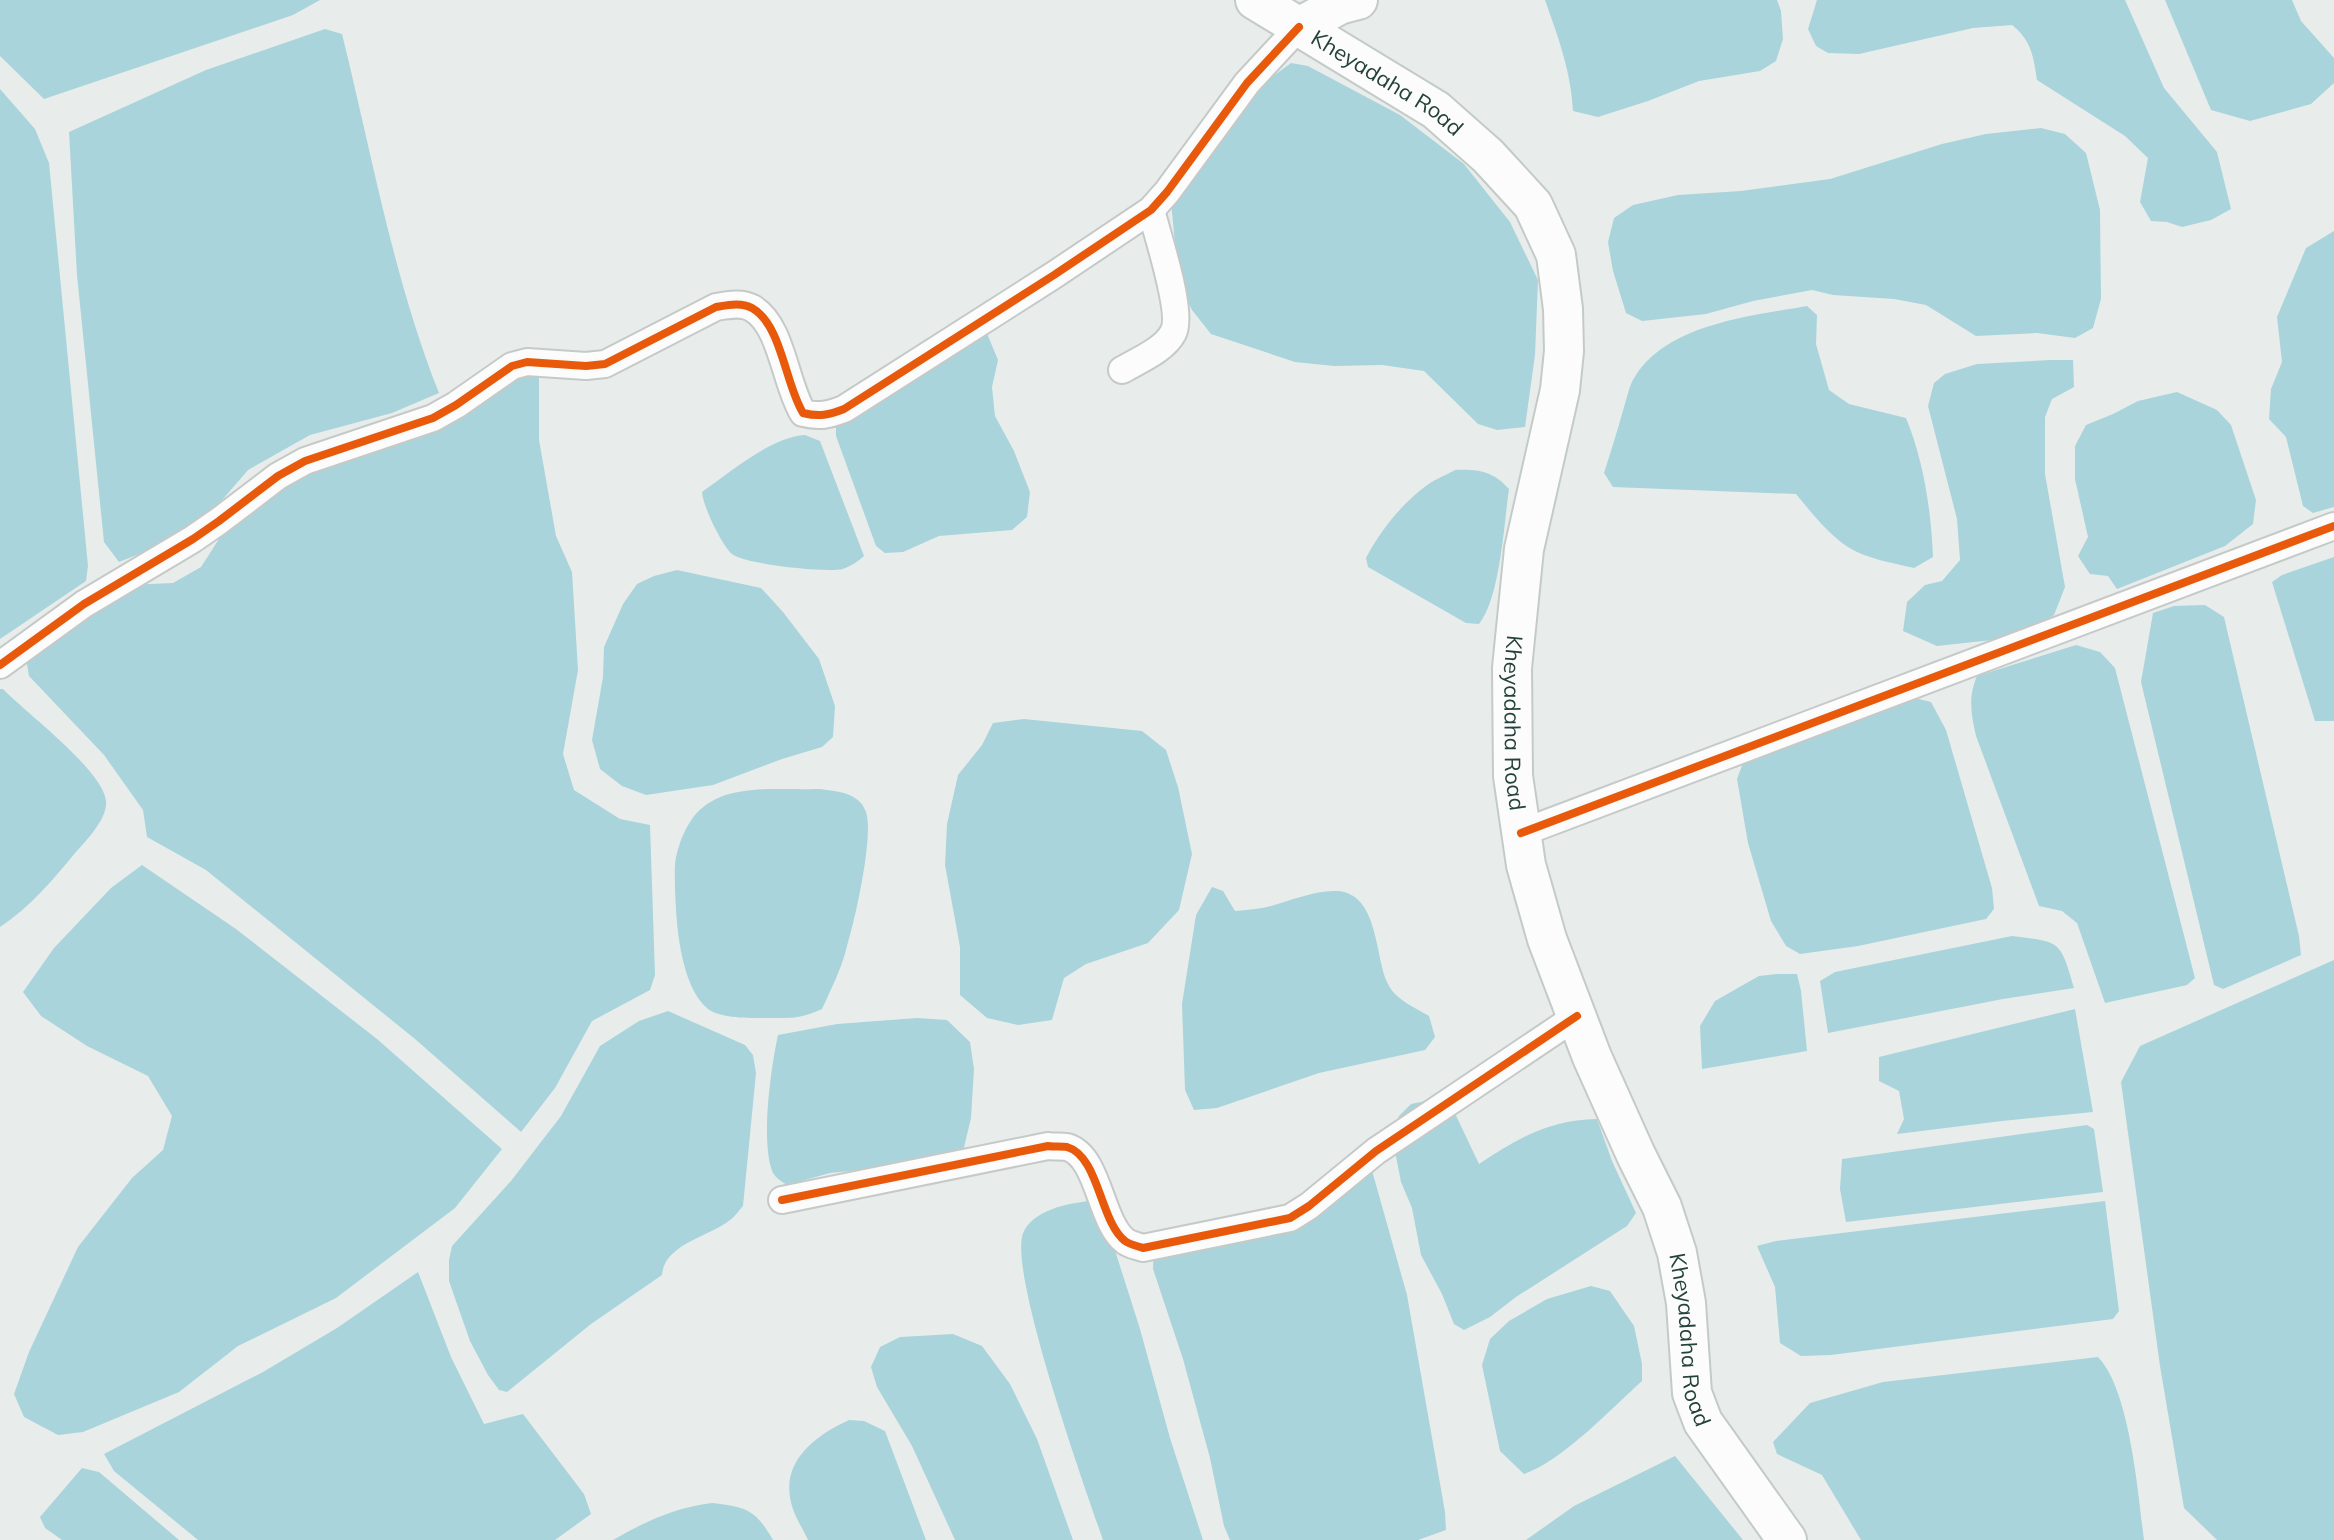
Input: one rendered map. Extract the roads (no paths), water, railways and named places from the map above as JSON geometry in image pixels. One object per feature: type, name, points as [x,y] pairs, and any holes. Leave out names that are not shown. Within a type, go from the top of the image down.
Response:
[{"type":"main road","name":"Kheyadaha Road","points":[[1255,0],[1436,110],[1488,156],[1533,205],[1556,255],[1563,309],[1562,377],[1524,549],[1512,668],[1513,776],[1526,865],[1547,939],[1636,1155],[1662,1207],[1677,1253],[1686,1303],[1692,1393],[1703,1422],[1787,1540]]},
{"type":"main road","points":[[1299,27],[1339,5],[1358,0]]},
{"type":"street","points":[[0,665],[84,604],[219,521],[278,476],[305,461],[433,418],[512,366],[527,362],[586,366],[605,364],[716,307],[734,304],[751,307],[763,317],[774,334],[796,401],[803,413],[827,416],[844,409],[1151,210],[1247,83],[1299,27]]},
{"type":"street","points":[[1122,370],[1161,347],[1177,324],[1175,303],[1151,210]]},
{"type":"street","points":[[1521,833],[2334,526]]},
{"type":"street","points":[[782,1200],[1048,1146],[1066,1147],[1077,1153],[1084,1161],[1115,1228],[1126,1242],[1143,1248],[1290,1218],[1376,1151],[1577,1016]]},
{"type":"water","points":[[0,0],[320,0],[293,15],[44,99],[0,56]]},
{"type":"water","points":[[1545,0],[1777,0],[1783,39],[1776,61],[1760,71],[1699,81],[1598,117],[1573,111],[1567,68]]},
{"type":"water","points":[[1817,0],[2125,0],[2164,88],[2217,152],[2231,209],[2211,220],[2182,227],[2151,221],[2140,202],[2148,158],[2125,136],[2037,80],[2028,43],[2012,25],[1973,28],[1859,54],[1828,53],[1816,46],[1808,29]]},
{"type":"water","points":[[2165,0],[2292,0],[2301,21],[2334,58],[2334,83],[2311,104],[2250,121],[2211,110]]},
{"type":"water","points":[[325,29],[342,34],[396,260],[439,393],[392,413],[310,435],[248,470],[217,506],[154,548],[119,562],[104,542],[77,275],[69,132],[206,70]]},
{"type":"water","points":[[1291,63],[1308,66],[1400,115],[1464,164],[1510,222],[1538,280],[1535,355],[1525,427],[1497,430],[1478,424],[1424,371],[1382,365],[1334,366],[1295,362],[1211,334],[1192,310],[1179,284],[1171,202],[1249,94]]},
{"type":"water","points":[[0,89],[35,129],[49,163],[88,566],[86,581],[0,639]]},
{"type":"water","points":[[2041,128],[2065,134],[2086,153],[2100,210],[2101,299],[2093,328],[2075,338],[2037,333],[1976,336],[1926,305],[1812,290],[1706,314],[1642,321],[1626,313],[1608,242],[1614,218],[1633,205],[1678,195],[1741,191],[1830,179],[1942,144],[1986,134]]},
{"type":"water","points":[[2334,231],[2334,507],[2313,513],[2303,506],[2286,437],[2269,419],[2271,389],[2282,362],[2277,317],[2306,248]]},
{"type":"water","points":[[1807,306],[1817,315],[1816,344],[1829,390],[1849,404],[1906,418],[1926,486],[1933,557],[1914,568],[1872,558],[1848,547],[1796,494],[1613,487],[1604,473],[1631,385],[1648,360],[1688,334],[1736,319]]},
{"type":"water","points":[[986,331],[998,360],[992,387],[995,416],[1014,451],[1030,492],[1027,517],[1012,530],[939,536],[903,552],[885,553],[876,546],[836,436],[836,422]]},
{"type":"water","points":[[2073,360],[2074,387],[2052,399],[2045,417],[2045,474],[2065,587],[2054,615],[2020,637],[1937,646],[1903,631],[1907,602],[1925,585],[1942,581],[1960,560],[1957,519],[1928,406],[1934,383],[1945,374],[1977,364]]},
{"type":"water","points":[[518,371],[539,375],[539,440],[556,536],[572,572],[578,670],[563,754],[574,790],[620,819],[650,825],[655,975],[650,990],[592,1021],[555,1088],[521,1132],[415,1039],[206,870],[147,837],[143,810],[104,755],[29,676],[26,658],[128,585],[173,583],[201,567],[226,528],[285,481]]},
{"type":"water","points":[[2177,392],[2217,410],[2231,425],[2256,500],[2253,524],[2225,546],[2117,589],[2108,576],[2090,574],[2078,556],[2088,537],[2075,479],[2075,446],[2086,425],[2138,401]]},
{"type":"water","points":[[805,435],[820,441],[864,556],[843,569],[820,570],[767,564],[732,554],[713,524],[702,492],[765,449],[792,437]]},
{"type":"water","points":[[1455,470],[1485,472],[1509,489],[1492,597],[1479,624],[1466,623],[1368,567],[1366,558],[1383,530],[1405,504],[1429,484]]},
{"type":"water","points":[[2334,557],[2334,721],[2315,721],[2272,582],[2282,575]]},
{"type":"water","points":[[677,570],[761,588],[783,612],[819,659],[835,706],[833,737],[822,747],[713,785],[646,795],[622,786],[600,769],[592,740],[603,677],[604,647],[623,604],[637,584]]},
{"type":"water","points":[[2205,605],[2224,617],[2301,955],[2223,989],[2214,985],[2141,682],[2153,613],[2174,606]]},
{"type":"water","points":[[2076,645],[2100,652],[2115,668],[2195,978],[2187,985],[2105,1003],[2077,923],[2062,911],[2039,906],[1976,736],[1972,713],[1971,698],[1977,676]]},
{"type":"water","points":[[0,689],[78,758],[102,788],[106,808],[85,842],[40,893],[0,927]]},
{"type":"water","points":[[1907,696],[1931,702],[1946,730],[1992,888],[1994,909],[1986,919],[1858,946],[1800,954],[1786,946],[1771,921],[1748,843],[1737,779],[1746,755]]},
{"type":"water","points":[[1024,719],[1142,731],[1166,750],[1178,787],[1192,854],[1179,910],[1148,943],[1086,964],[1064,978],[1052,1020],[1018,1025],[987,1018],[960,995],[960,947],[945,865],[947,824],[958,775],[982,745],[993,723]]},
{"type":"water","points":[[819,789],[853,796],[863,805],[868,824],[866,858],[854,917],[842,962],[822,1009],[783,1018],[737,1017],[714,1012],[699,999],[691,985],[678,936],[675,865],[685,831],[700,809],[727,795],[753,790]]},
{"type":"water","points":[[142,865],[236,929],[377,1039],[502,1149],[455,1208],[336,1298],[238,1346],[179,1392],[83,1432],[58,1435],[24,1417],[14,1394],[29,1352],[78,1247],[132,1178],[163,1150],[172,1116],[148,1076],[87,1046],[41,1016],[23,992],[54,948],[111,888]]},
{"type":"water","points":[[1212,887],[1223,891],[1235,911],[1266,907],[1321,892],[1350,894],[1368,914],[1390,988],[1405,1002],[1429,1016],[1435,1037],[1425,1050],[1319,1073],[1217,1108],[1194,1110],[1185,1090],[1182,1004],[1196,915]]},
{"type":"water","points":[[2012,936],[2056,946],[2065,960],[2074,988],[1828,1033],[1820,981],[1835,972]]},
{"type":"water","points":[[2334,960],[2334,1540],[2217,1540],[2184,1508],[2160,1366],[2121,1082],[2140,1046]]},
{"type":"water","points":[[1797,974],[1807,1051],[1702,1069],[1700,1026],[1715,1001],[1759,976]]},
{"type":"water","points":[[2075,1009],[2093,1112],[1897,1134],[1904,1119],[1899,1091],[1879,1081],[1879,1057]]},
{"type":"water","points":[[668,1011],[745,1045],[753,1055],[756,1073],[743,1206],[721,1226],[679,1248],[665,1264],[662,1275],[591,1324],[507,1392],[499,1390],[470,1341],[449,1281],[452,1246],[511,1181],[561,1116],[600,1046],[639,1021]]},
{"type":"water","points":[[917,1018],[947,1020],[970,1042],[974,1069],[971,1118],[961,1160],[830,1173],[787,1185],[777,1178],[769,1160],[767,1125],[778,1035],[837,1024]]},
{"type":"water","points":[[1435,1099],[1452,1107],[1479,1164],[1535,1132],[1564,1123],[1597,1119],[1636,1213],[1627,1226],[1490,1317],[1464,1330],[1454,1324],[1421,1255],[1412,1208],[1401,1182],[1395,1151],[1394,1130],[1399,1116],[1411,1104]]},
{"type":"water","points":[[2087,1125],[2094,1129],[2103,1192],[1846,1222],[1840,1189],[1842,1159]]},
{"type":"water","points":[[1371,1167],[1407,1295],[1446,1530],[1418,1540],[1230,1540],[1183,1359],[1153,1269],[1154,1244],[1257,1238]]},
{"type":"water","points":[[1089,1201],[1106,1222],[1203,1540],[1103,1540],[1081,1477],[1036,1331],[1021,1252],[1024,1231],[1036,1217],[1062,1206]]},
{"type":"water","points":[[2105,1201],[2119,1311],[2113,1319],[1831,1355],[1801,1356],[1780,1343],[1775,1287],[1757,1246],[1776,1241]]},
{"type":"water","points":[[418,1272],[451,1357],[484,1424],[523,1414],[584,1494],[591,1514],[555,1540],[198,1540],[114,1471],[104,1454],[263,1372],[337,1328]]},
{"type":"water","points":[[1591,1286],[1610,1291],[1634,1326],[1642,1364],[1642,1381],[1570,1446],[1524,1474],[1500,1451],[1482,1365],[1490,1339],[1509,1321],[1547,1299]]},
{"type":"water","points":[[953,1334],[982,1346],[1010,1384],[1037,1439],[1073,1540],[955,1540],[912,1446],[877,1387],[871,1367],[880,1347],[900,1337]]},
{"type":"water","points":[[2098,1357],[2109,1372],[2125,1417],[2144,1540],[1861,1540],[1822,1475],[1777,1454],[1773,1442],[1810,1403],[1883,1382]]},
{"type":"water","points":[[849,1420],[864,1421],[885,1431],[926,1540],[808,1540],[792,1506],[790,1477],[802,1453],[812,1443]]},
{"type":"water","points":[[1675,1456],[1743,1540],[1526,1540],[1574,1506]]},
{"type":"water","points":[[82,1468],[99,1472],[179,1540],[62,1540],[45,1528],[40,1517]]},
{"type":"water","points":[[712,1503],[748,1511],[761,1522],[773,1540],[613,1540],[661,1516]]}]
